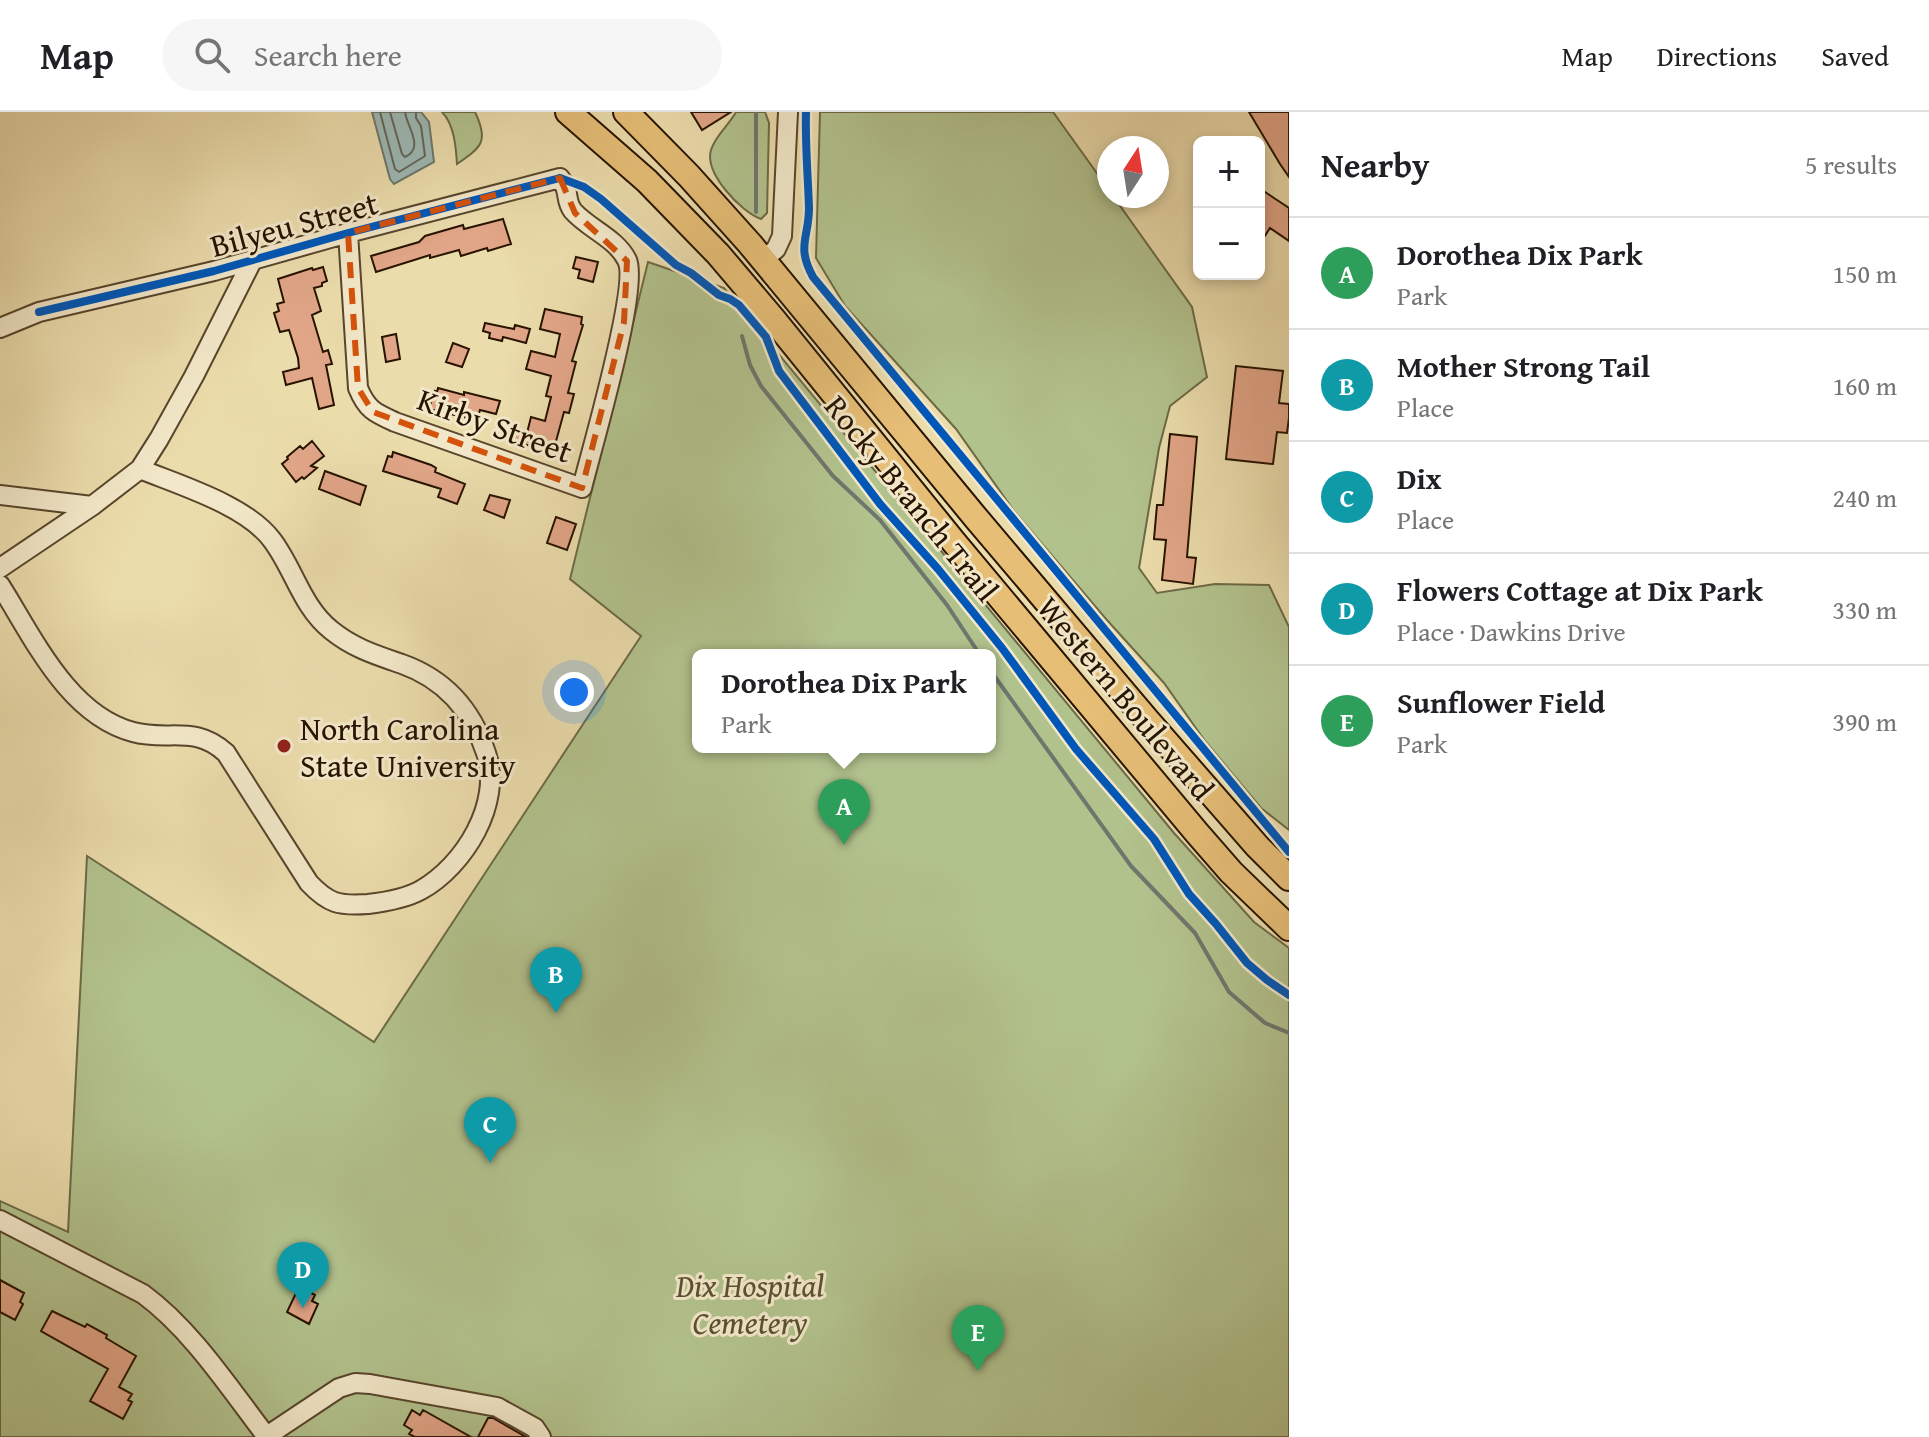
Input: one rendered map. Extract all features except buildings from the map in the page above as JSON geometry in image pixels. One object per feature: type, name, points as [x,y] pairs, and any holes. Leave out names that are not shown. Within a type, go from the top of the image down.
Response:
[{"type":"main road","name":"Western Boulevard","points":[[568,112],[658,192],[740,280],[1197,833],[1248,890],[1289,928]]},
{"type":"main road","name":"Western Boulevard","points":[[626,112],[689,176],[763,260],[1147,720],[1257,846],[1289,878]]},
{"type":"main road","points":[[740,280],[763,260]]},
{"type":"street","points":[[763,260],[776,249],[782,236],[788,112]]},
{"type":"street","name":"Kirby Street","points":[[348,233],[358,388],[373,412],[582,488],[624,322],[630,271],[619,250],[568,204],[567,189],[560,178]]},
{"type":"street","name":"Bilyeu Street","points":[[0,328],[39,312],[252,261],[560,178]]},
{"type":"street","points":[[0,568],[92,506],[140,469],[194,376],[252,261]]},
{"type":"street","name":"Bilyeu Street","points":[[0,312],[39,312]]},
{"type":"street","points":[[0,585],[65,686],[89,709],[132,732],[201,737],[214,742],[226,753],[309,883],[323,898],[334,903],[357,905],[382,903],[419,892],[447,871],[471,842],[480,823],[489,786],[487,754],[465,710],[448,690],[424,674],[357,648],[328,627],[306,602],[271,539],[258,526],[220,501],[140,469]]},
{"type":"street","points":[[0,495],[92,506]]},
{"type":"street","points":[[0,1220],[143,1294],[158,1305],[184,1331],[267,1437],[339,1388],[355,1383],[497,1407],[535,1428],[541,1437]]},
{"type":"highlighted area","points":[[560,178],[575,213],[627,261],[624,322],[582,488],[373,412],[358,388],[348,233]]},
{"type":"green space","points":[[442,112],[475,112],[482,130],[477,148],[457,164],[452,129]]},
{"type":"green space","points":[[736,112],[765,112],[769,123],[767,213],[761,219],[726,190],[718,180],[710,159],[713,145]]},
{"type":"green space","points":[[820,112],[1053,112],[1097,173],[1097,208],[1122,208],[1192,307],[1207,377],[1170,406],[1159,448],[1139,568],[1157,593],[1215,584],[1269,585],[1289,627],[1289,830],[1261,808],[1205,741],[1164,683],[1014,511],[956,429],[845,306],[816,258]]},
{"type":"green space","name":"Dix Hospital Cemetery","points":[[648,262],[724,288],[1174,833],[1254,922],[1289,948],[1289,1437],[0,1437],[0,1201],[68,1232],[87,856],[374,1042],[641,636],[570,579]]},
{"type":"water","points":[[372,112],[421,112],[429,122],[434,162],[394,184]]},
{"type":"waterway","points":[[756,112],[756,212]]},
{"type":"waterway","points":[[742,336],[750,365],[761,386],[833,476],[880,520],[947,605],[976,649]]},
{"type":"waterway","points":[[996,678],[1131,866],[1195,933],[1229,992],[1265,1023],[1289,1033]]},
{"type":"cycle path","points":[[806,112],[809,208],[804,249],[813,277],[1289,852]]},
{"type":"cycle path","name":"Rocky Branch Trail","points":[[560,178],[584,187],[601,199],[676,265],[739,305],[766,337],[779,371],[880,504],[938,569],[1002,648],[1076,749],[1154,839],[1189,894],[1247,963],[1289,995]]},
{"type":"cycle path","points":[[39,312],[214,271],[560,178]]},
{"type":"place","name":"North Carolina State University","points":[[284,746]]},
{"type":"place","name":"Dorothea Dix Park","points":[[844,845]]},
{"type":"place","name":"Mother Strong Tail","points":[[556,1013]]},
{"type":"place","name":"Dix","points":[[490,1163]]},
{"type":"place","name":"Flowers Cottage at Dix Park","points":[[303,1308]]},
{"type":"place","name":"Sunflower Field","points":[[978,1371]]}]
